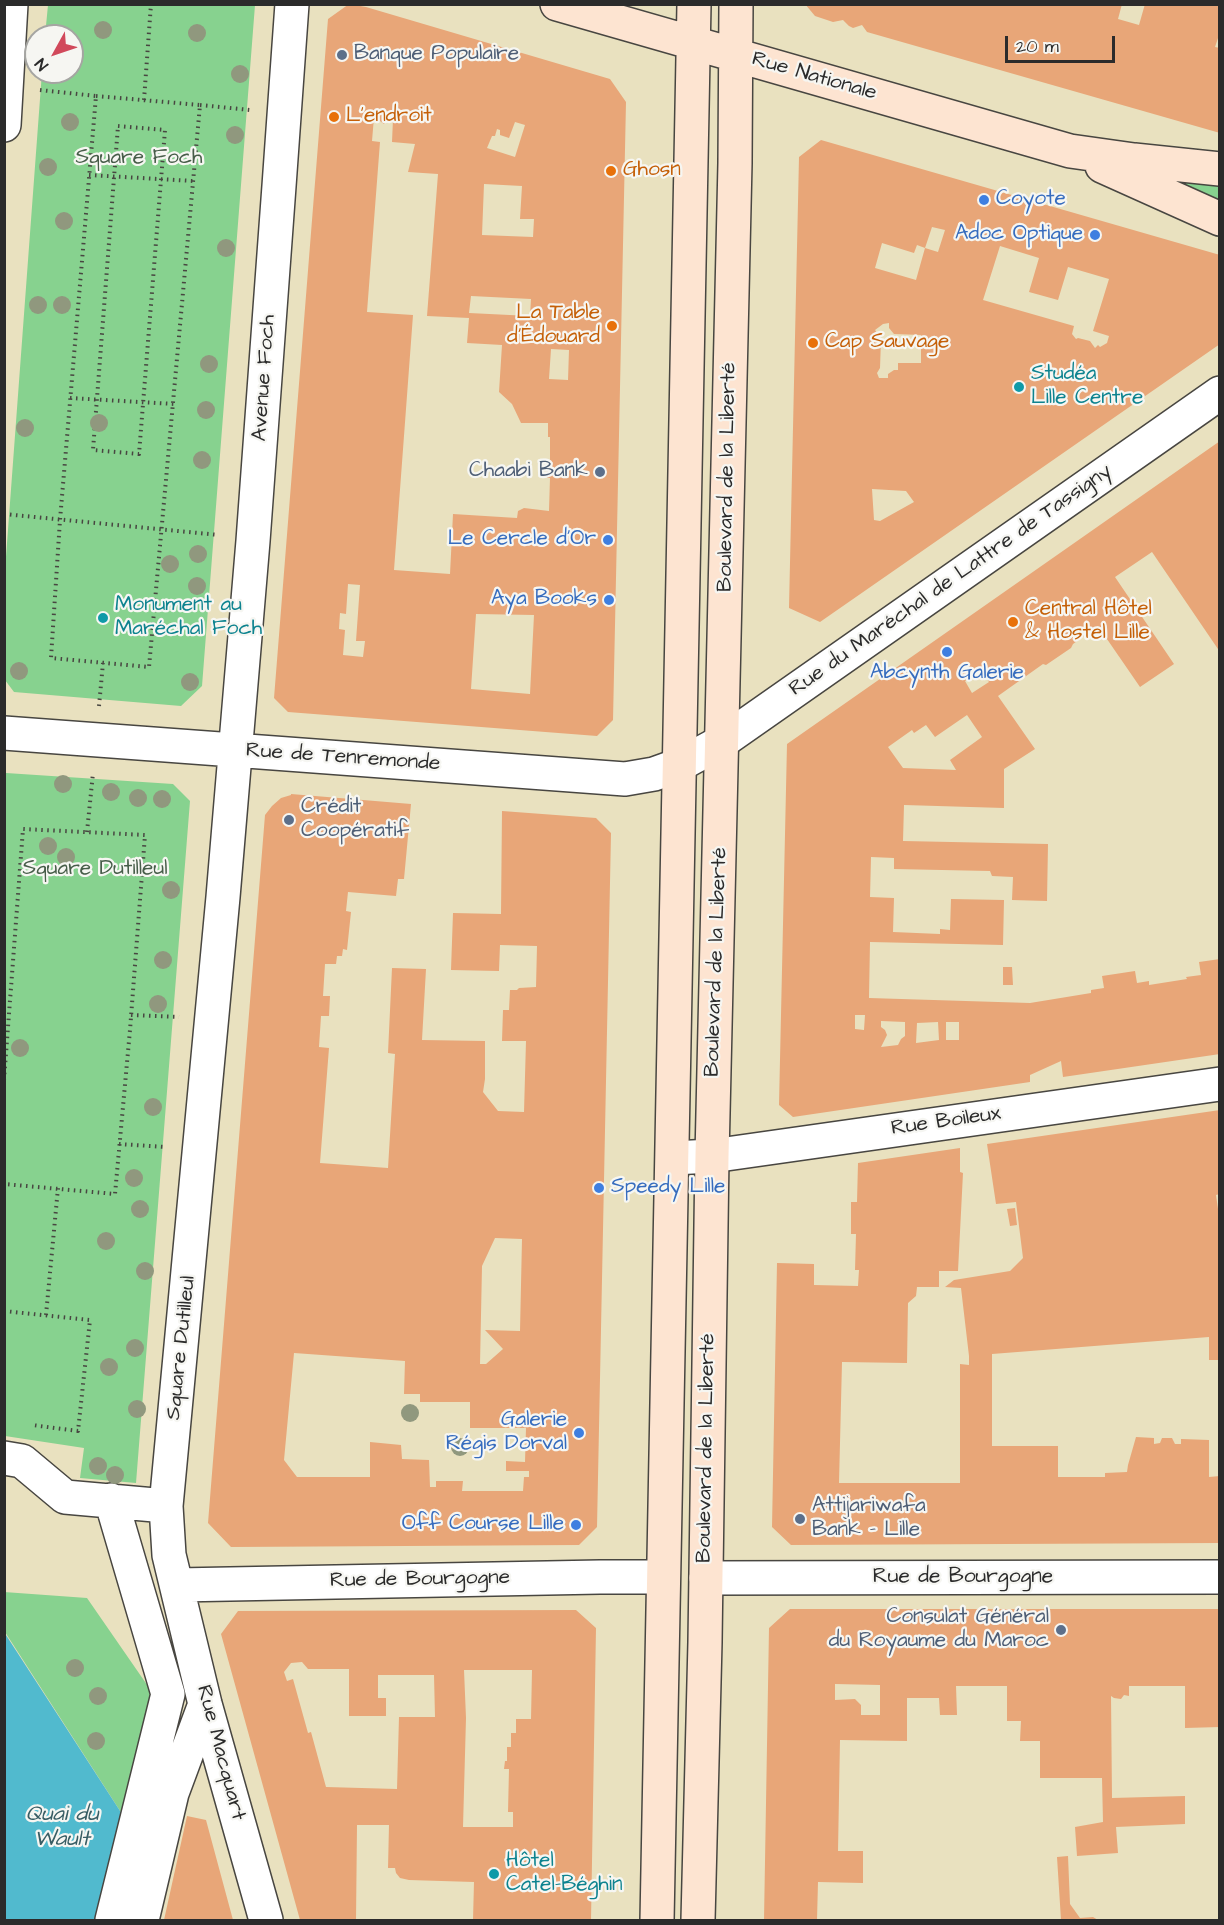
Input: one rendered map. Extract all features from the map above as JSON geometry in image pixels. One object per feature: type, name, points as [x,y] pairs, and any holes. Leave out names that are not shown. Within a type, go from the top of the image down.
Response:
[{"type":"main road","name":"Rue Nationale","points":[[557,4],[1070,151],[1220,169]]},
{"type":"main road","name":"Boulevard de la Liberté","points":[[657,1920],[694,4]]},
{"type":"main road","name":"Boulevard de la Liberté","points":[[698,1920],[736,4]]},
{"type":"main road","name":"Rue Nationale","points":[[1070,151],[1220,219]]},
{"type":"street","points":[[4,125],[11,4]]},
{"type":"street","name":"Avenue Foch","points":[[236,751],[292,4]]},
{"type":"street","name":"Rue du Maréchal de Lattre de Tassigny","points":[[679,765],[723,741],[1220,393]]},
{"type":"street","name":"Rue de Tenremonde","points":[[4,733],[625,779],[654,774],[679,765]]},
{"type":"street","name":"Square Dutilleul","points":[[177,1586],[169,1555],[166,1506],[202,1149],[236,751]]},
{"type":"street","name":"Rue Boileux","points":[[673,1158],[712,1156],[1220,1084]]},
{"type":"street","points":[[4,1458],[22,1461],[65,1497],[166,1506]]},
{"type":"street","points":[[111,1500],[168,1694],[112,1920]]},
{"type":"street","name":"Rue de Bourgogne","points":[[177,1586],[663,1577]]},
{"type":"street","name":"Rue de Bourgogne","points":[[706,1578],[1220,1577]]},
{"type":"street","name":"Rue Macquart","points":[[177,1586],[205,1704],[266,1920]]},
{"type":"street","points":[[142,1920],[172,1793],[205,1704]]},
{"type":"path","points":[[144,100],[151,4]]},
{"type":"path","points":[[6,88],[247,110],[284,111]]},
{"type":"path","points":[[96,96],[60,520],[51,658],[102,663],[149,667],[200,105]]},
{"type":"path","points":[[118,126],[165,130],[139,454],[93,450],[114,177],[118,126]]},
{"type":"path","points":[[89,175],[193,181]]},
{"type":"path","points":[[70,398],[174,404]]},
{"type":"path","points":[[4,514],[253,538]]},
{"type":"path","points":[[4,1080],[7,1009],[22,829],[145,835],[115,1194],[4,1184]]},
{"type":"path","points":[[131,1015],[213,1019]]},
{"type":"path","points":[[119,1144],[202,1149]]},
{"type":"path","points":[[46,1315],[58,1188]]},
{"type":"path","points":[[4,1311],[90,1320],[78,1431],[24,1424]]},
{"type":"green space","name":"Square Foch","points":[[48,5],[255,5],[202,686],[181,706],[14,692],[5,680],[5,570],[41,84],[84,84],[84,24],[46,24]]},
{"type":"green space","points":[[1169,174],[1219,179],[1219,207],[1169,186]]},
{"type":"green space","name":"Square Dutilleul","points":[[4,774],[173,784],[190,801],[136,1483],[80,1478],[84,1448],[5,1436]]},
{"type":"green space","points":[[4,1592],[87,1598],[152,1692],[124,1817],[5,1632]]},
{"type":"water","name":"Quai du Wault","points":[[4,1632],[124,1817],[100,1920],[5,1920]]},
{"type":"building","points":[[349,4],[366,7],[610,79],[626,102],[613,720],[597,736],[288,712],[274,698],[328,19]],"holes":[[[374,117],[379,118],[384,124],[389,118],[393,119],[392,142],[415,144],[408,172],[438,174],[427,316],[469,318],[467,343],[502,345],[499,392],[512,404],[521,423],[548,423],[548,437],[550,437],[550,462],[547,462],[547,478],[550,478],[549,511],[524,508],[518,511],[517,518],[453,514],[450,574],[394,570],[413,315],[367,312],[380,142],[372,141]],[[515,122],[525,125],[515,157],[487,148],[497,129],[500,130],[500,135],[509,138]],[[484,184],[522,186],[520,219],[534,219],[533,237],[482,235]],[[471,296],[531,299],[530,316],[469,313]],[[551,349],[569,350],[568,380],[549,379]],[[348,584],[360,585],[356,641],[365,641],[363,657],[343,655],[345,630],[339,629],[340,613],[346,614]],[[476,614],[534,615],[530,694],[471,689]]]},
{"type":"building","points":[[805,4],[1122,4],[1118,19],[1139,25],[1145,4],[1220,4],[1220,32],[1215,47],[1220,48],[1220,133],[867,32],[862,25],[853,28],[843,20],[833,22],[815,16]]},
{"type":"building","points":[[821,140],[1220,255],[1220,344],[820,622],[789,608],[799,157]],"holes":[[[932,227],[945,230],[938,252],[925,248]],[[882,243],[914,253],[917,245],[925,248],[916,280],[875,268]],[[1000,246],[1039,258],[1029,292],[1058,300],[1068,267],[1109,279],[1093,331],[1109,336],[1107,343],[1095,348],[1090,341],[1076,339],[1072,334],[1074,326],[983,300]],[[889,323],[889,328],[894,334],[921,335],[921,363],[898,363],[898,370],[888,374],[888,378],[879,378],[877,373],[880,368],[881,339],[875,330]],[[872,489],[906,491],[914,502],[880,521],[874,520]]]},
{"type":"building","points":[[1220,441],[1220,652],[1152,552],[1115,577],[1174,664],[1140,687],[1098,626],[1073,644],[1071,648],[1046,665],[1043,664],[998,696],[1035,749],[1004,769],[1004,808],[904,805],[903,841],[1048,844],[1047,901],[1012,900],[1013,877],[992,876],[990,871],[894,869],[894,858],[871,857],[870,897],[894,898],[893,932],[940,934],[940,929],[950,930],[951,899],[1004,900],[1003,945],[870,942],[869,998],[1030,1003],[1091,993],[1091,990],[1104,988],[1102,976],[1135,971],[1137,983],[1149,981],[1149,985],[1187,979],[1186,977],[1201,975],[1199,962],[1220,959],[1220,1054],[1063,1077],[1061,1061],[1030,1075],[1030,1082],[793,1117],[779,1105],[787,744]],"holes":[[[981,671],[989,682],[972,693],[965,681]],[[967,715],[982,737],[950,760],[956,770],[903,768],[888,747],[912,730],[914,733],[926,725],[935,737]],[[855,1015],[865,1015],[864,1030],[855,1029]],[[881,1021],[905,1022],[905,1036],[898,1045],[881,1047],[887,1035],[881,1027]],[[938,1022],[939,1040],[916,1043],[917,1023]],[[946,1022],[959,1022],[959,1040],[946,1040]]]},
{"type":"building","points":[[291,795],[411,804],[404,879],[398,879],[396,896],[348,892],[346,911],[351,912],[347,950],[343,949],[342,956],[337,956],[336,964],[325,964],[323,996],[330,996],[329,1016],[321,1016],[319,1047],[329,1048],[320,1163],[388,1168],[395,1054],[388,1053],[392,968],[426,969],[422,1040],[485,1041],[483,1092],[498,1111],[524,1112],[526,1041],[502,1041],[503,1010],[509,1010],[510,990],[536,987],[537,946],[500,945],[499,971],[451,970],[453,913],[501,914],[502,811],[596,818],[611,833],[597,1527],[579,1545],[231,1547],[208,1523],[265,815],[281,798]],"holes":[[[495,1238],[522,1239],[520,1331],[485,1330],[503,1349],[486,1364],[480,1364],[482,1266]],[[294,1353],[405,1361],[404,1394],[420,1394],[420,1402],[470,1402],[470,1428],[526,1428],[525,1462],[506,1461],[506,1471],[529,1471],[529,1477],[524,1477],[523,1491],[462,1491],[463,1481],[436,1481],[436,1487],[430,1487],[429,1460],[402,1459],[401,1445],[370,1442],[370,1477],[297,1477],[284,1460]]]},
{"type":"building","points":[[1003,967],[1012,967],[1013,985],[1003,985]]},
{"type":"building","points":[[1220,1110],[1220,1194],[1216,1195],[1220,1223],[1220,1360],[1209,1360],[1209,1337],[992,1354],[992,1446],[1058,1446],[1058,1477],[1105,1477],[1105,1473],[1127,1472],[1136,1437],[1154,1438],[1154,1444],[1160,1443],[1162,1438],[1172,1438],[1175,1444],[1181,1444],[1181,1439],[1209,1440],[1209,1477],[1220,1476],[1220,1543],[791,1545],[772,1527],[777,1263],[814,1264],[814,1285],[858,1286],[859,1270],[855,1270],[856,1234],[851,1234],[851,1202],[857,1202],[858,1163],[960,1148],[960,1172],[963,1173],[958,1271],[939,1271],[939,1287],[917,1287],[916,1296],[908,1303],[907,1363],[842,1362],[839,1483],[960,1483],[960,1364],[969,1365],[969,1356],[961,1288],[945,1287],[954,1280],[1010,1271],[1023,1258],[1016,1202],[996,1204],[987,1144]]},
{"type":"building","points":[[1015,1208],[1017,1225],[1010,1226],[1007,1209]]},
{"type":"building","points":[[790,1609],[1220,1609],[1220,1727],[1185,1728],[1185,1686],[1129,1686],[1129,1696],[1124,1695],[1121,1699],[1111,1696],[1112,1798],[1185,1796],[1185,1824],[1116,1827],[1118,1853],[1077,1856],[1075,1827],[1103,1822],[1102,1778],[1040,1778],[1040,1741],[1020,1741],[1021,1721],[1007,1721],[1007,1686],[956,1686],[957,1715],[940,1715],[939,1698],[907,1698],[907,1741],[840,1740],[838,1851],[863,1851],[863,1883],[818,1882],[817,1920],[764,1920],[769,1628]],"holes":[[[835,1684],[880,1685],[880,1715],[861,1715],[861,1705],[855,1699],[835,1700]]]},
{"type":"building","points":[[576,1610],[596,1628],[591,1920],[473,1920],[474,1882],[400,1878],[395,1868],[388,1868],[389,1825],[357,1825],[356,1920],[300,1920],[221,1634],[238,1611]],"holes":[[[302,1662],[308,1669],[349,1669],[349,1716],[386,1716],[386,1698],[378,1698],[378,1675],[434,1675],[435,1717],[399,1717],[397,1789],[326,1787],[293,1679],[287,1681],[284,1672],[291,1663]],[[464,1670],[532,1670],[531,1719],[516,1719],[516,1733],[511,1733],[511,1747],[507,1747],[507,1761],[505,1761],[504,1769],[509,1769],[508,1812],[513,1812],[513,1827],[463,1827],[466,1718]]]},
{"type":"building","points":[[187,1816],[206,1820],[233,1920],[164,1920]]},
{"type":"building","points":[[1068,1856],[1070,1904],[1080,1918],[1093,1917],[1098,1920],[1061,1920],[1057,1857]]},
{"type":"place","name":"Banque Populaire","points":[[342,55]]},
{"type":"place","name":"L'endroit","points":[[334,117]]},
{"type":"place","name":"Ghosn","points":[[611,171]]},
{"type":"place","name":"Coyote","points":[[984,200]]},
{"type":"place","name":"Adoc Optique","points":[[1095,235]]},
{"type":"place","name":"La Table d'Édouard","points":[[612,326]]},
{"type":"place","name":"Cap Sauvage","points":[[813,343]]},
{"type":"place","name":"Studéa Lille Centre","points":[[1019,387]]},
{"type":"place","name":"Chaabi Bank","points":[[600,472]]},
{"type":"place","name":"Le Cercle d’Or","points":[[608,540]]},
{"type":"place","name":"Aya Books","points":[[609,600]]},
{"type":"place","name":"Monument au Maréchal Foch","points":[[103,618]]},
{"type":"place","name":"Central Hôtel & Hostel Lille","points":[[1013,622]]},
{"type":"place","name":"Abcynth Galerie","points":[[947,652]]},
{"type":"place","name":"Crédit Coopératif","points":[[289,820]]},
{"type":"place","name":"Speedy Lille","points":[[599,1188]]},
{"type":"place","name":"Galerie Régis Dorval","points":[[579,1433]]},
{"type":"place","name":"Attijariwafa Bank - Lille","points":[[800,1519]]},
{"type":"place","name":"Off Course Lille","points":[[576,1525]]},
{"type":"place","name":"Consulat Général du Royaume du Maroc","points":[[1061,1630]]},
{"type":"place","name":"Hôtel Catel-Béghin","points":[[494,1874]]}]
